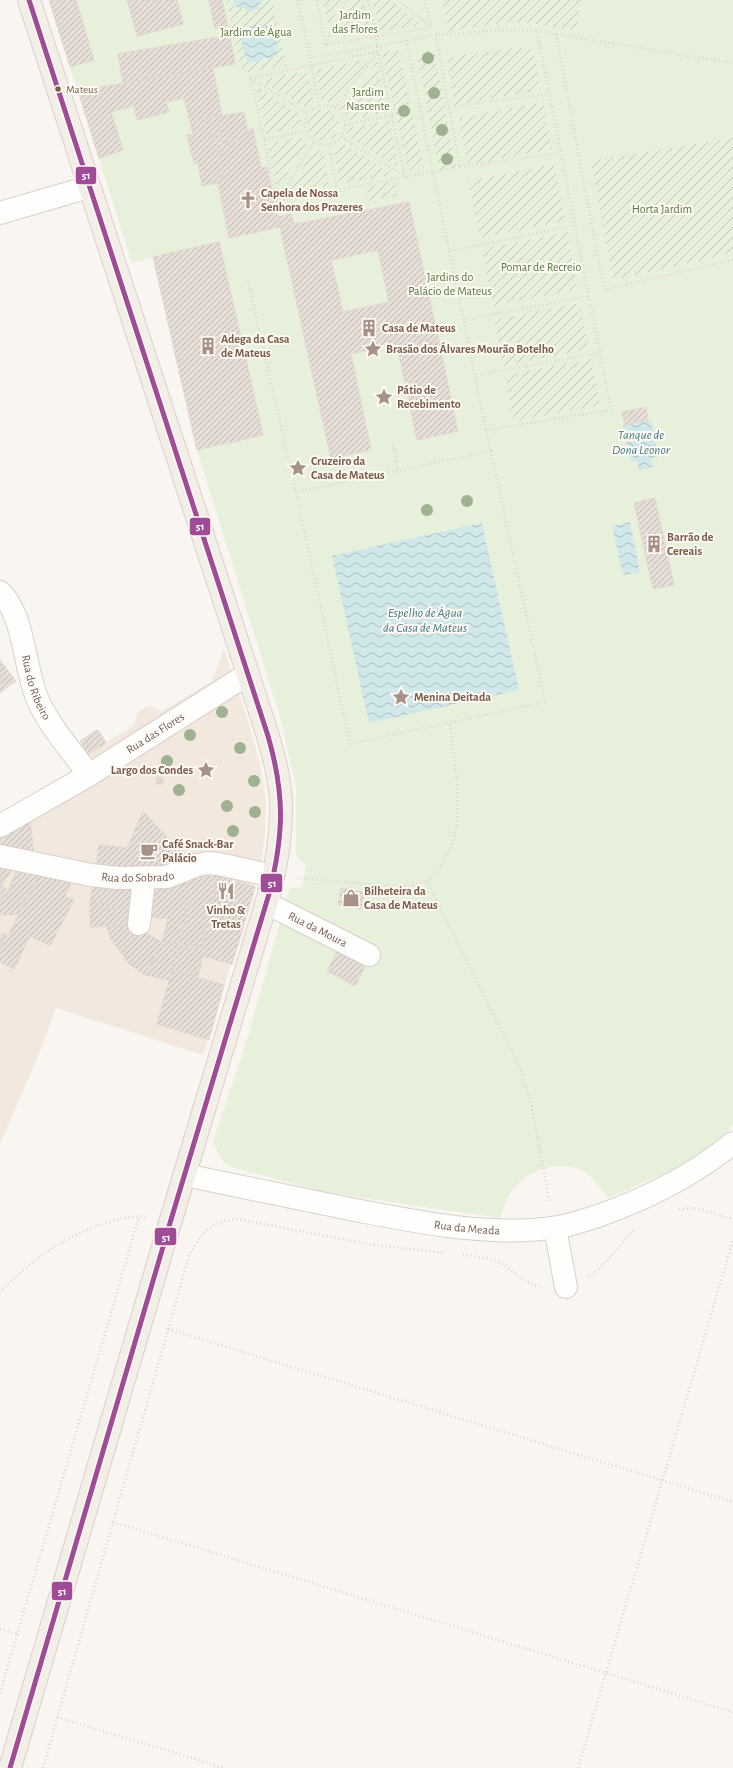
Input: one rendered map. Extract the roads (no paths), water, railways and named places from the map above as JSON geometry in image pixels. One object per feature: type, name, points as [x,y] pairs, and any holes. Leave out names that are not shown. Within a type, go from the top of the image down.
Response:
[{"type":"main road","points":[[10,1768],[170,1223],[266,903],[273,876],[279,836],[280,793],[268,739],[248,674],[29,0]]},
{"type":"street","points":[[0,213],[89,187]]},
{"type":"street","name":"Rua do Ribeiro","points":[[0,592],[11,605],[17,618],[26,665],[38,700],[46,714],[89,775]]},
{"type":"street","name":"Rua das Flores","points":[[0,826],[89,775],[248,674]]},
{"type":"street","name":"Rua do Sobrado","points":[[0,856],[100,876],[167,878],[197,865],[208,863],[273,876]]},
{"type":"street","points":[[139,924],[144,878]]},
{"type":"street","name":"Rua da Moura","points":[[266,903],[369,954]]},
{"type":"street","name":"Rua da Meada","points":[[185,1176],[391,1217],[430,1223],[499,1230],[555,1228],[580,1222],[633,1203],[664,1188],[722,1152],[733,1143]]},
{"type":"street","points":[[555,1228],[566,1287]]},
{"type":"water","points":[[233,0],[264,0],[259,5],[260,9],[246,12],[245,8],[234,6]]},
{"type":"water","points":[[262,24],[263,27],[270,25],[272,33],[274,33],[278,56],[248,63],[241,40],[241,32],[249,30],[249,27]]},
{"type":"water","name":"Tanque de Dona Leonor","points":[[651,420],[658,457],[651,458],[653,467],[639,470],[637,461],[631,462],[623,425]]},
{"type":"water","points":[[630,522],[640,572],[623,575],[612,526]]},
{"type":"water","name":"Espelho de Água da Casa de Mateus","points":[[482,523],[519,690],[369,723],[332,556]]},
{"type":"place","name":"Mateus","points":[[58,89]]},
{"type":"place","name":"Capela de Nossa Senhora dos Prazeres","points":[[248,200]]},
{"type":"place","name":"Casa de Mateus","points":[[369,328]]},
{"type":"place","name":"Adega da Casa de Mateus","points":[[208,346]]},
{"type":"place","name":"Brasão dos Álvares Mourão Botelho","points":[[373,349]]},
{"type":"place","name":"Pátio de Recebimento","points":[[384,397]]},
{"type":"place","name":"Cruzeiro da Casa de Mateus","points":[[298,468]]},
{"type":"place","name":"Barrão de Cereais","points":[[654,544]]},
{"type":"place","name":"Menina Deitada","points":[[401,697]]},
{"type":"place","name":"Largo dos Condes","points":[[206,770]]},
{"type":"place","name":"Café Snack-Bar Palácio","points":[[149,851]]},
{"type":"place","name":"Vinho & Tretas","points":[[226,891]]},
{"type":"place","name":"Bilheteira da Casa de Mateus","points":[[351,898]]},
{"type":"park label","name":"Jardim das Flores","points":[[355,22]]},
{"type":"park label","name":"Jardim de Água","points":[[256,32]]},
{"type":"park label","name":"Jardim Nascente","points":[[368,99]]},
{"type":"park label","name":"Horta Jardim","points":[[662,209]]},
{"type":"park label","name":"Pomar de Recreio","points":[[541,267]]},
{"type":"park label","name":"Jardins do Palácio de Mateus","points":[[450,284]]}]
